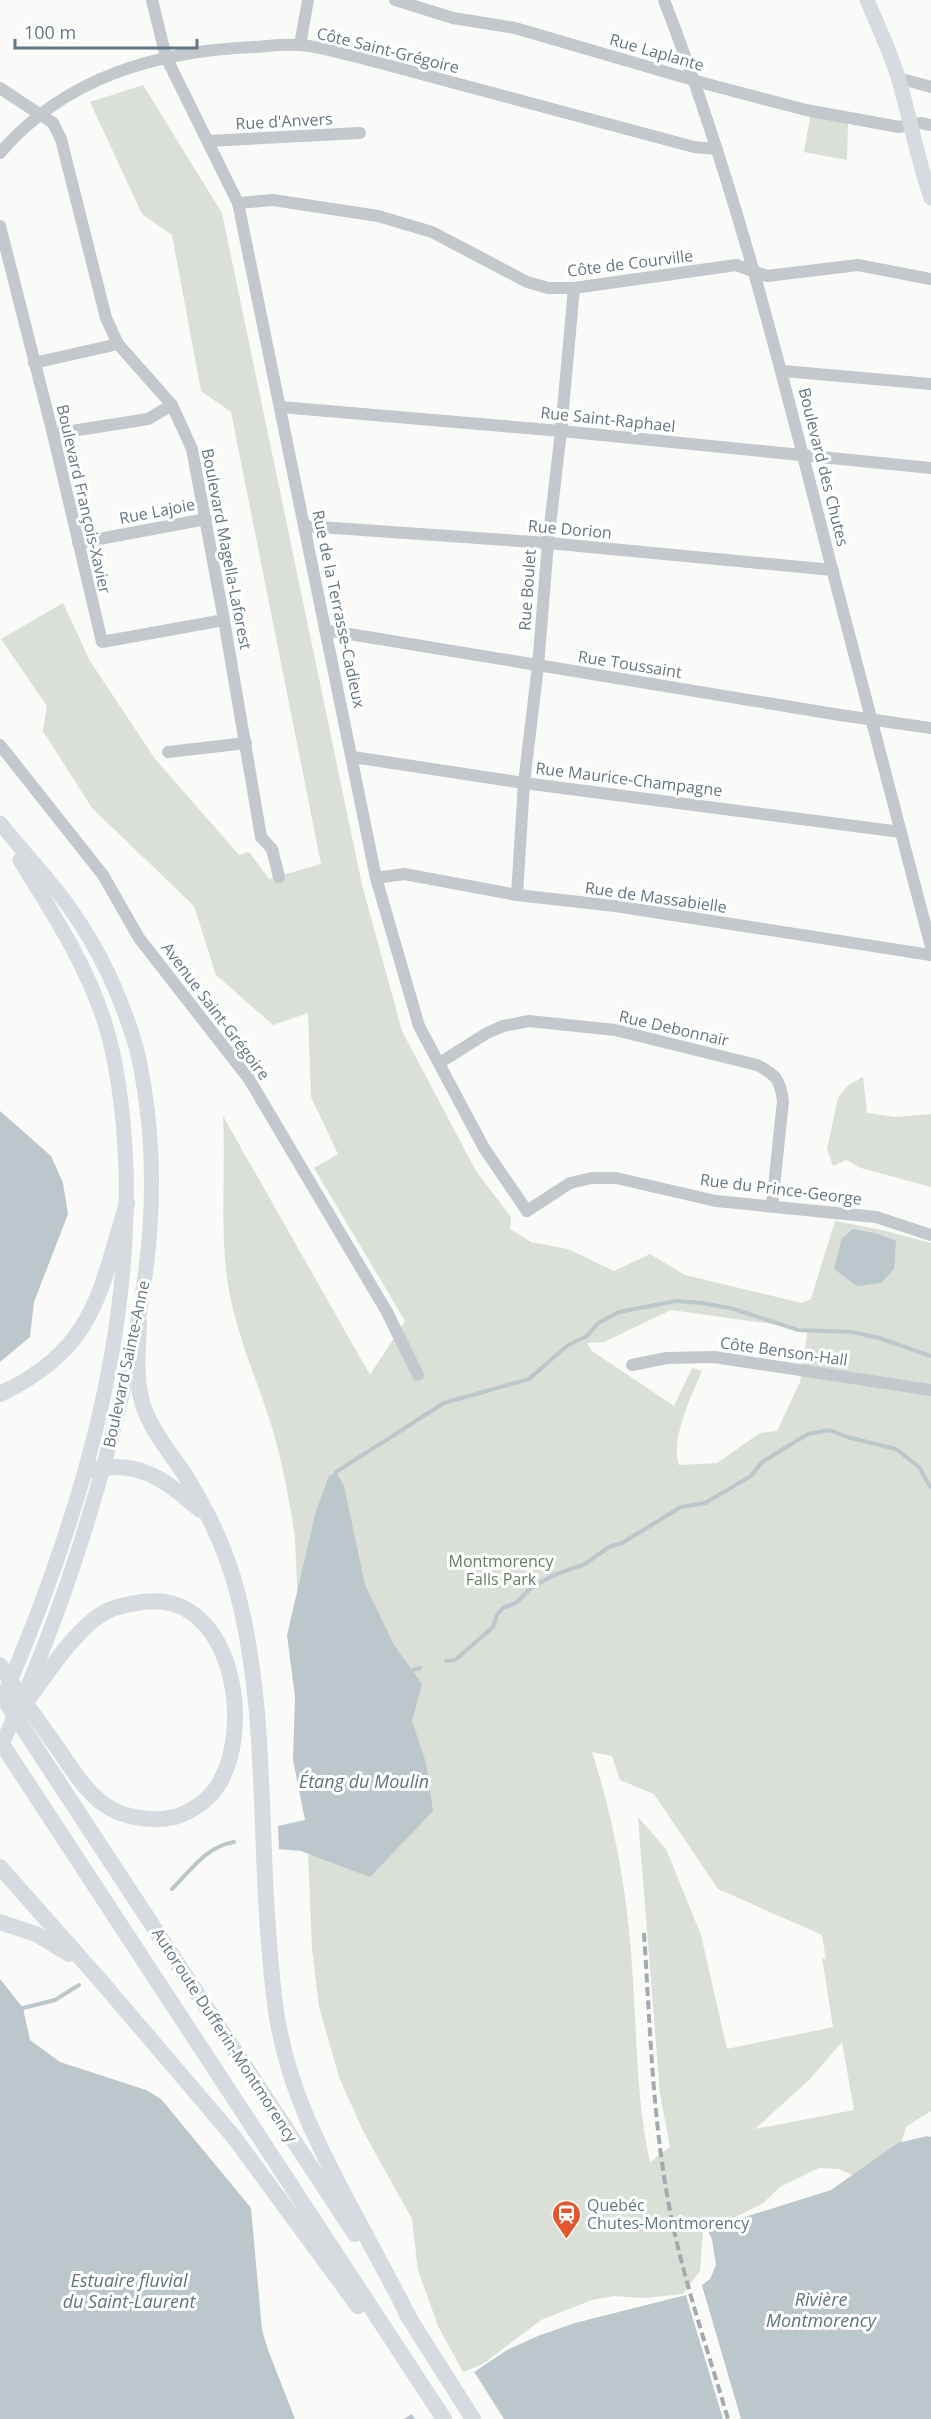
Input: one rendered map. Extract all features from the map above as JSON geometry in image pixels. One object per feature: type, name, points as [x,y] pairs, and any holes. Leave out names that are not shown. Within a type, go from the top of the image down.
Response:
[{"type":"highway","points":[[0,1394],[30,1379],[49,1366],[80,1333],[93,1309],[109,1265],[127,1203]]},
{"type":"highway","points":[[139,1323],[138,1381],[150,1424],[214,1523],[238,1594],[248,1636],[260,1732],[264,1880],[274,1996],[279,2031],[289,2072],[304,2115],[411,2321]]},
{"type":"highway","points":[[87,1471],[118,1466],[138,1469],[175,1488],[214,1523]]},
{"type":"highway","points":[[2,1668],[34,1715],[84,1785],[106,1806],[127,1815],[148,1819],[166,1819],[184,1814],[206,1800],[221,1782],[229,1759],[233,1735],[234,1694],[230,1671],[216,1636],[189,1612],[168,1603],[150,1601],[124,1605],[100,1615],[72,1642],[14,1720]]},
{"type":"highway","name":"Autoroute Dufferin-Montmorency","points":[[0,1693],[473,2419]]},
{"type":"highway","name":"Autoroute Dufferin-Montmorency","points":[[0,1741],[428,2394]]},
{"type":"highway","points":[[0,1867],[233,2136],[395,2357],[428,2394],[444,2419]]},
{"type":"highway","points":[[0,1922],[23,1928],[50,1941],[100,1980]]},
{"type":"main road","points":[[867,0],[898,78],[920,167],[931,198]]},
{"type":"main road","name":"Boulevard Sainte-Anne","points":[[0,825],[70,941],[85,971],[104,1020],[115,1061],[122,1106],[127,1203],[122,1295],[106,1391],[87,1471],[49,1588],[0,1706]]},
{"type":"main road","name":"Boulevard Sainte-Anne","points":[[0,825],[64,901],[103,964],[123,1009],[136,1048],[146,1096],[153,1185],[147,1268],[139,1323],[104,1467],[66,1586],[14,1720],[0,1748]]},
{"type":"street","name":"Rue de la Terrasse-Cadieux","points":[[152,0],[166,57],[238,203],[376,878],[419,1026],[441,1062],[484,1148],[527,1211]]},
{"type":"street","points":[[300,45],[308,0]]},
{"type":"street","name":"Rue Laplante","points":[[395,0],[453,18],[515,28],[806,110],[899,127],[921,123],[931,125]]},
{"type":"street","name":"Boulevard des Chutes","points":[[663,0],[717,149],[783,371],[931,947]]},
{"type":"street","name":"Côte Saint-Grégoire","points":[[0,153],[40,113],[88,83],[130,67],[166,57],[228,48],[300,45],[354,56],[694,147],[717,149]]},
{"type":"street","points":[[898,78],[931,87]]},
{"type":"street","points":[[0,88],[40,113]]},
{"type":"street","name":"Boulevard Magella-Laforest","points":[[40,113],[53,123],[61,140],[106,318],[118,344],[172,405],[192,449],[261,837],[272,849],[279,877]]},
{"type":"street","name":"Rue d'Anvers","points":[[208,141],[360,133]]},
{"type":"street","name":"Côte de Courville","points":[[238,203],[273,200],[378,216],[432,232],[527,282],[548,288],[574,288],[736,266],[767,276],[858,265],[931,279]]},
{"type":"street","name":"Boulevard François-Xavier","points":[[0,226],[102,642],[224,620]]},
{"type":"street","name":"Rue Boulet","points":[[517,895],[524,783],[538,666],[574,288]]},
{"type":"street","points":[[34,363],[118,344]]},
{"type":"street","points":[[783,371],[931,384]]},
{"type":"street","points":[[53,435],[148,418],[172,405]]},
{"type":"street","name":"Rue Saint-Raphael","points":[[281,407],[561,431],[931,468]]},
{"type":"street","name":"Rue Lajoie","points":[[78,543],[206,519]]},
{"type":"street","name":"Rue Dorion","points":[[305,526],[548,543],[833,570]]},
{"type":"street","name":"Rue Toussaint","points":[[325,630],[931,728]]},
{"type":"street","points":[[168,752],[246,743]]},
{"type":"street","name":"Avenue Saint-Grégoire","points":[[0,745],[103,875],[139,938],[249,1079],[387,1312],[418,1375]]},
{"type":"street","name":"Rue Maurice-Champagne","points":[[353,757],[524,783],[901,832]]},
{"type":"street","name":"Rue de Massabielle","points":[[376,878],[404,874],[517,895],[615,906],[931,955]]},
{"type":"street","name":"Rue Debonnair","points":[[441,1062],[487,1033],[503,1026],[529,1021],[615,1030],[758,1065],[773,1074],[781,1085],[783,1101],[772,1205]]},
{"type":"street","name":"Rue du Prince-George","points":[[527,1211],[570,1183],[592,1178],[616,1178],[716,1201],[876,1217],[931,1235]]},
{"type":"street","name":"Côte Benson-Hall","points":[[632,1365],[667,1358],[714,1357],[931,1390]]},
{"type":"green space","name":"Montmorency Falls Park","points":[[143,85],[222,213],[362,885],[402,1031],[476,1171],[511,1217],[510,1229],[531,1242],[568,1249],[614,1271],[650,1254],[685,1275],[802,1303],[811,1299],[835,1221],[931,1243],[931,2111],[906,2127],[898,2155],[859,2178],[839,2169],[819,2168],[780,2187],[762,2204],[703,2231],[700,2271],[683,2294],[644,2298],[614,2296],[592,2300],[541,2320],[483,2364],[463,2372],[438,2326],[418,2270],[412,2219],[363,2131],[339,2077],[319,2007],[312,1949],[295,1537],[278,1450],[242,1340],[229,1290],[223,1226],[223,1116],[370,1375],[405,1321],[314,1168],[338,1154],[311,1097],[308,1013],[273,1025],[216,975],[194,906],[92,808],[43,731],[47,706],[1,639],[63,603],[90,661],[155,759],[239,855],[249,852],[269,879],[321,864],[231,412],[201,391],[172,235],[142,214],[90,102]],"holes":[[[671,1310],[808,1329],[800,1382],[777,1431],[760,1433],[717,1463],[679,1465],[677,1443],[680,1430],[702,1371],[692,1368],[674,1406],[592,1351],[587,1343],[604,1342]],[[592,1752],[612,1756],[620,1780],[654,1794],[718,1889],[822,1935],[826,1960],[822,1957],[833,2027],[727,2049],[701,1935],[666,1849],[638,1817],[660,2094],[670,2147],[650,2162],[639,2084],[626,1902],[618,1851]],[[842,2042],[854,2110],[755,2129],[810,2079]]]},
{"type":"green space","points":[[811,112],[848,121],[847,160],[804,152]]},
{"type":"green space","points":[[863,1077],[867,1113],[896,1117],[931,1114],[931,1187],[861,1168],[846,1160],[833,1166],[827,1149],[838,1098],[847,1086]]},
{"type":"water","points":[[0,1111],[51,1156],[63,1183],[68,1214],[34,1302],[30,1337],[0,1362]]},
{"type":"water","points":[[853,1229],[875,1233],[896,1241],[894,1269],[881,1283],[857,1286],[834,1269],[842,1238]]},
{"type":"water","name":"Étang du Moulin","points":[[336,1472],[344,1486],[365,1585],[394,1645],[422,1684],[412,1721],[426,1763],[433,1811],[370,1877],[301,1851],[279,1849],[278,1826],[305,1820],[293,1760],[295,1697],[287,1635],[316,1511],[329,1476]]},
{"type":"water","name":"Estuaire fluvial du Saint-Laurent","points":[[0,1979],[23,2008],[30,2040],[60,2062],[146,2090],[161,2099],[251,2208],[262,2330],[295,2419],[0,2419]]},
{"type":"water","name":"Rivière Montmorency","points":[[931,2137],[931,2419],[404,2419],[507,2350],[538,2336],[575,2323],[690,2294],[710,2279],[716,2265],[712,2239],[707,2229],[831,2190],[898,2143]]},
{"type":"pier","points":[[701,2282],[741,2419],[723,2419],[685,2292]]},
{"type":"pier","points":[[473,2370],[504,2419],[415,2419],[410,2412]]},
{"type":"waterway","points":[[336,1472],[444,1403],[529,1379],[568,1345],[587,1336],[598,1323],[619,1312],[676,1301],[702,1303],[734,1309],[798,1330],[852,1332],[879,1338],[931,1356]]},
{"type":"waterway","points":[[446,1661],[455,1660],[493,1627],[497,1615],[503,1608],[516,1603],[531,1588],[554,1575],[585,1564],[609,1547],[622,1543],[681,1507],[705,1503],[751,1476],[762,1462],[808,1434],[830,1430],[847,1437],[896,1449],[919,1467],[931,1488]]},
{"type":"waterway","points":[[413,1670],[420,1668]]},
{"type":"waterway","points":[[172,1889],[208,1854],[224,1844],[234,1842]]},
{"type":"waterway","points":[[23,2008],[55,2000],[79,1985]]},
{"type":"railway","points":[[644,1933],[655,2100],[668,2200],[687,2283],[728,2419]]},
{"type":"place","name":"Quebéc Chutes-Montmorency","points":[[566,2240]]}]
